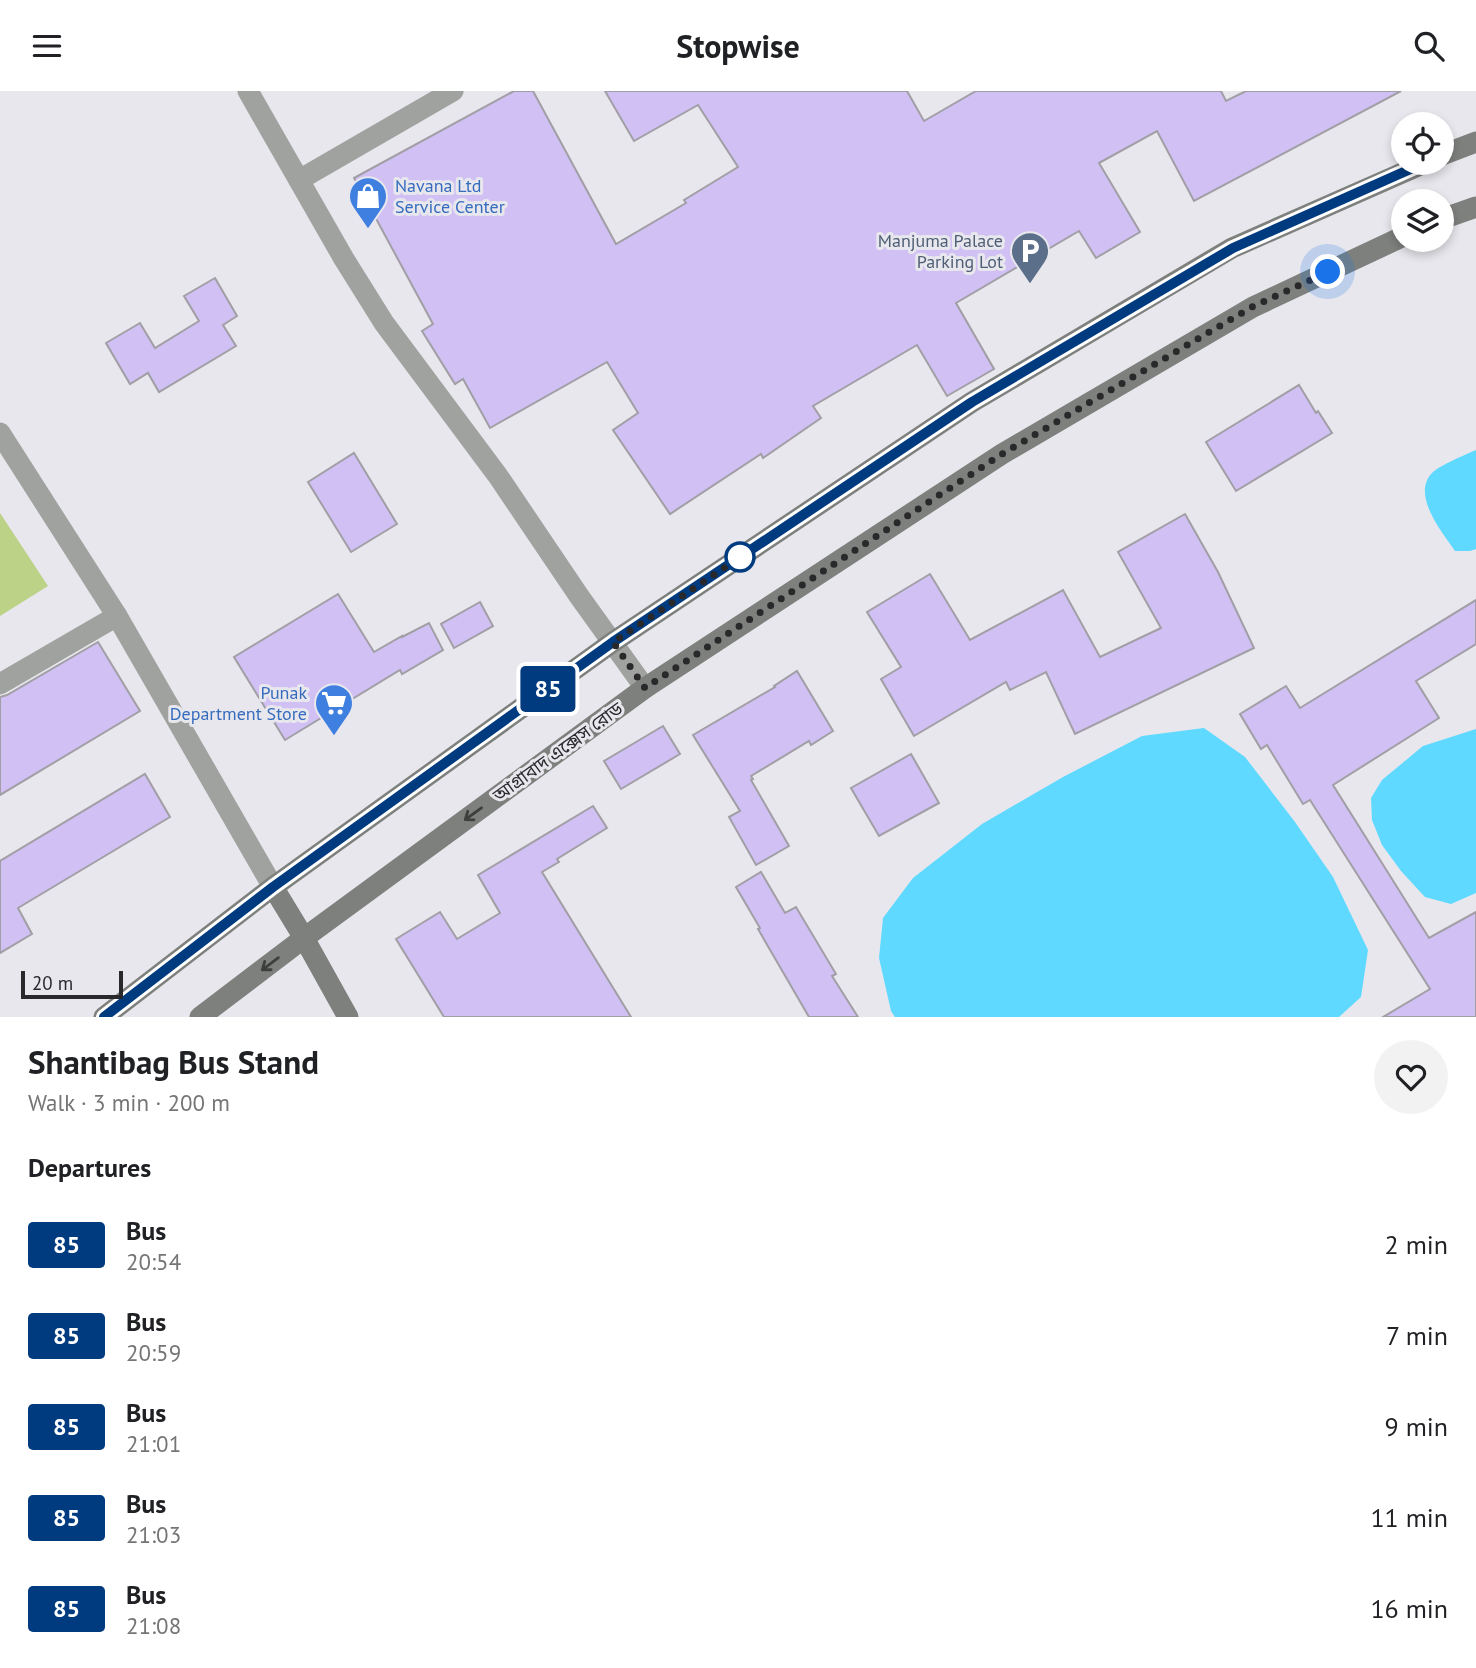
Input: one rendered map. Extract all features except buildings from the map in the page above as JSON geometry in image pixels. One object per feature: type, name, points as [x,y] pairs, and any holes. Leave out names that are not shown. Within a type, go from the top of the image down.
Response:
[{"type":"main road","points":[[1454,150],[1476,142]]},
{"type":"main road","points":[[104,1017],[273,887],[613,642],[972,402],[1221,255],[1397,175]]},
{"type":"main road","points":[[1454,215],[1476,207]]},
{"type":"main road","name":"আগ্রাবাদ এক্সেস রোড","points":[[200,1017],[645,688],[1002,454],[1252,307],[1391,242]]},
{"type":"main road","points":[[273,887],[348,1017]]},
{"type":"street","points":[[248,91],[344,259],[384,323],[498,476],[645,688]]},
{"type":"street","points":[[299,180],[453,91]]},
{"type":"street","points":[[0,433],[117,616],[273,887]]},
{"type":"street","points":[[0,684],[117,616]]},
{"type":"green space","points":[[0,513],[48,586],[0,616]]},
{"type":"water","points":[[1476,450],[1476,549],[1455,551],[1431,513],[1425,492],[1426,482],[1436,470]]},
{"type":"water","points":[[1204,728],[1245,757],[1333,877],[1368,950],[1361,997],[1339,1017],[895,1017],[891,1011],[879,958],[883,918],[913,878],[982,824],[1063,777],[1142,736]]},
{"type":"water","points":[[1476,729],[1476,893],[1451,904],[1425,897],[1401,871],[1382,845],[1372,820],[1371,798],[1382,780],[1423,746]]},
{"type":"bus line","name":"85","points":[[104,1017],[273,887],[613,642],[972,402],[1233,248],[1397,175]]},
{"type":"place","name":"Navana Ltd Service Center","points":[[368,230]]},
{"type":"place","name":"Manjuma Palace Parking Lot","points":[[1030,285]]},
{"type":"place","name":"Punak Department Store","points":[[334,737]]},
{"type":"route","points":[[740,557],[748,552],[613,642],[645,688],[1002,454],[1252,307],[1328,272]]}]
